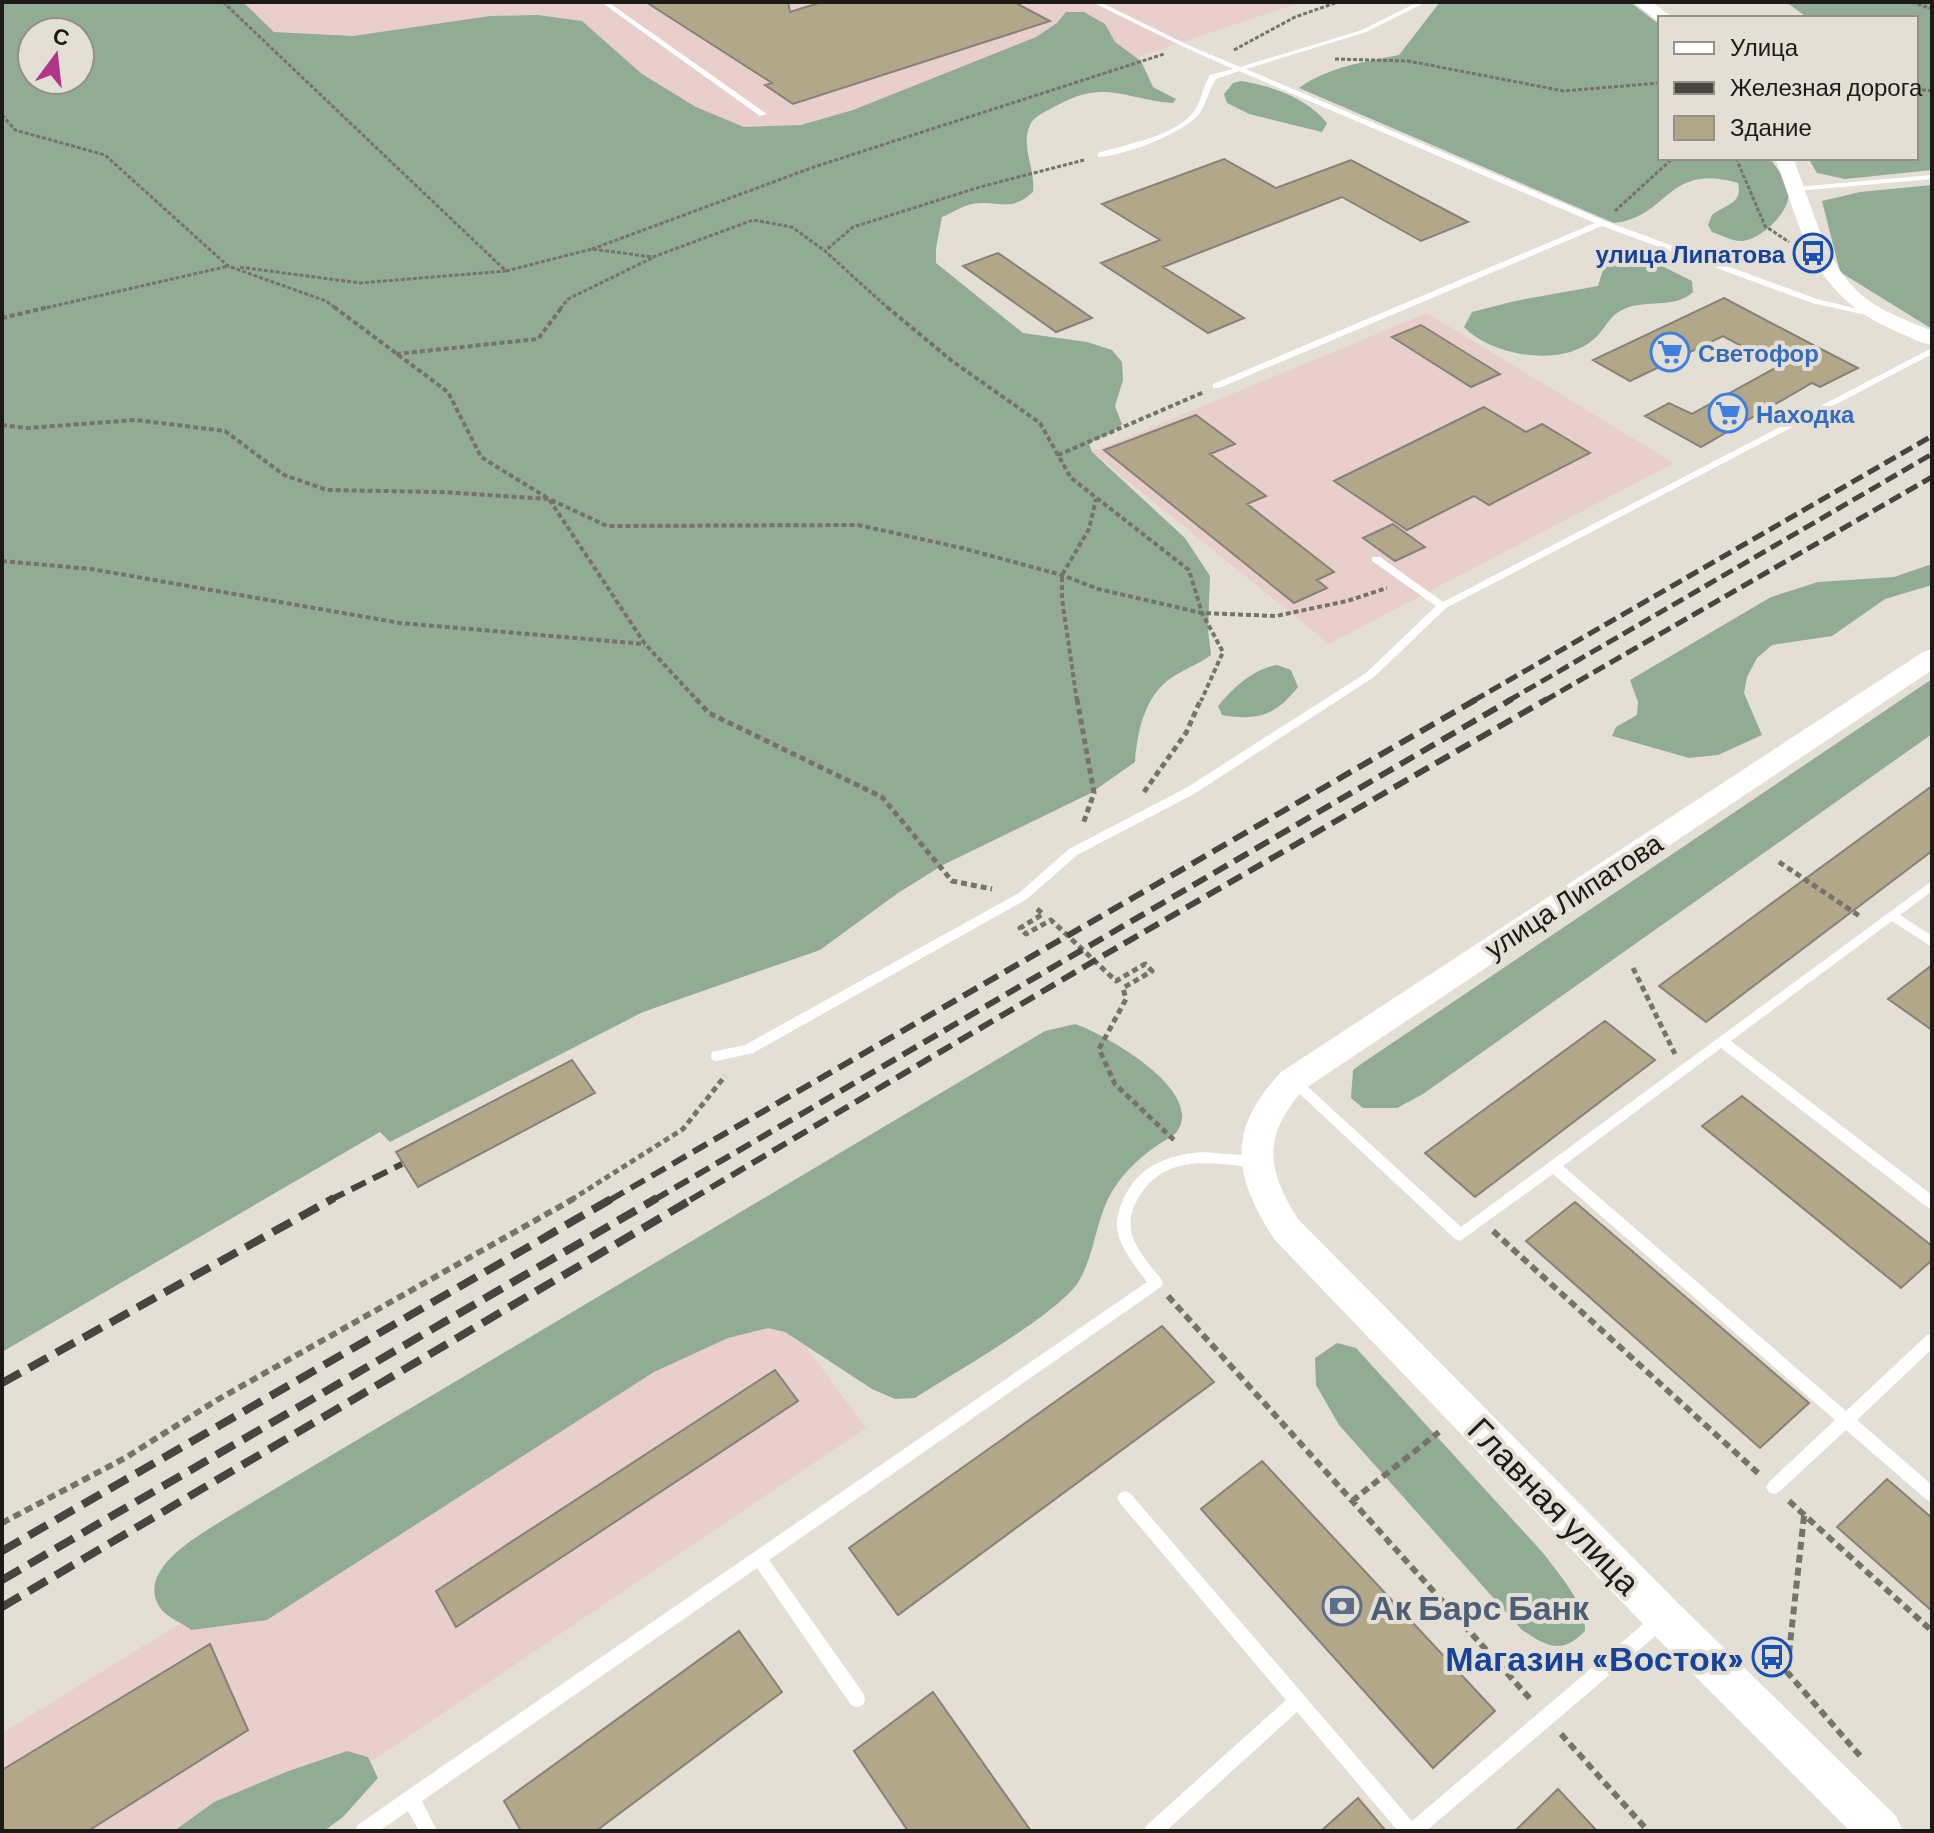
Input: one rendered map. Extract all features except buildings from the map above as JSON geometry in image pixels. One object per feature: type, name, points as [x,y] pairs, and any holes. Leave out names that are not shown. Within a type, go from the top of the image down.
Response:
[{"type":"street","points":[[1641,2],[1662,16]]},
{"type":"street","points":[[1785,160],[1830,269],[1855,299],[1880,315],[1932,339]]},
{"type":"street","name":"улица Липатова","points":[[1256,1162],[1256,1138],[1262,1119],[1276,1096],[1292,1081],[1932,658]]},
{"type":"street","name":"Главная улица","points":[[1256,1162],[1269,1205],[1286,1229],[1664,1617],[1881,1831]]},
{"type":"lane","points":[[604,2],[763,114]]},
{"type":"lane","points":[[1095,2],[1188,47],[1602,223],[1815,301],[1880,315]]},
{"type":"lane","points":[[1101,155],[1172,130],[1193,116],[1204,101],[1206,85],[1213,77],[1364,31],[1423,2]]},
{"type":"lane","points":[[1797,189],[1932,177]]},
{"type":"lane","points":[[1216,386],[1602,223]]},
{"type":"lane","points":[[717,1056],[748,1049],[1023,896],[1073,852],[1190,791],[1370,675],[1442,606],[1932,351]]},
{"type":"lane","points":[[1376,559],[1442,606]]},
{"type":"lane","points":[[1292,1081],[1460,1235],[1932,885]]},
{"type":"lane","points":[[1892,915],[1932,942]]},
{"type":"lane","points":[[1721,1041],[1932,1203]]},
{"type":"lane","points":[[364,1831],[1156,1283],[1125,1236],[1124,1213],[1136,1186],[1158,1167],[1191,1156],[1256,1162]]},
{"type":"lane","points":[[1553,1166],[1932,1495]]},
{"type":"lane","points":[[1774,1487],[1932,1340]]},
{"type":"lane","points":[[1125,1498],[1411,1831],[1548,1719],[1664,1617]]},
{"type":"lane","points":[[758,1557],[857,1699]]},
{"type":"lane","points":[[1153,1831],[1298,1700]]},
{"type":"lane","points":[[411,1798],[428,1831]]},
{"type":"path","points":[[223,2],[506,271]]},
{"type":"path","points":[[1217,59],[1295,17],[1338,2]]},
{"type":"path","points":[[1912,2],[1932,9]]},
{"type":"path","points":[[2,318],[228,266],[360,283],[506,271],[592,249],[814,167],[1188,47]]},
{"type":"path","points":[[1282,57],[1408,61],[1564,91],[1658,83]]},
{"type":"path","points":[[2,115],[15,130],[105,155],[228,266],[326,301],[448,392],[481,457],[549,499],[607,526],[858,525],[1062,575],[1098,589],[1202,613],[1276,616],[1347,601],[1407,582]]},
{"type":"path","points":[[825,251],[853,227],[980,187],[1101,155]]},
{"type":"path","points":[[1602,223],[1671,160]]},
{"type":"path","points":[[1737,160],[1765,226],[1830,269]]},
{"type":"path","points":[[396,354],[538,339],[568,299],[653,257],[753,220],[792,227],[825,251],[861,286],[952,361],[1040,423],[1071,478],[1189,570],[1202,613],[1223,652],[1186,733],[1117,829]]},
{"type":"path","points":[[592,249],[653,257]]},
{"type":"path","points":[[1058,455],[1216,386]]},
{"type":"path","points":[[2,425],[27,428],[136,420],[166,423],[225,431],[284,475],[327,490],[440,492],[549,499]]},
{"type":"path","points":[[1073,852],[1094,793],[1076,696],[1062,599],[1062,575],[1089,529],[1097,498]]},
{"type":"path","points":[[549,499],[645,644],[709,713],[882,797],[952,881],[1023,896],[1043,914],[1020,928],[1026,934],[1051,920],[1116,981],[1145,964],[1152,971],[1123,988],[1126,999],[1099,1049],[1115,1084],[1191,1156]]},
{"type":"path","points":[[2,561],[91,569],[400,623],[645,644]]},
{"type":"path","points":[[1779,862],[1875,927]]},
{"type":"path","points":[[1633,968],[1683,1070]]},
{"type":"path","points":[[2,1523],[125,1458],[217,1400],[592,1188],[683,1129],[748,1049]]},
{"type":"path","points":[[1481,1220],[1932,1631]]},
{"type":"path","points":[[1156,1283],[1648,1831]]},
{"type":"path","points":[[1352,1501],[1465,1412]]},
{"type":"path","points":[[1804,1515],[1787,1672],[1870,1767]]},
{"type":"shaded area","points":[[243,2],[1302,2],[518,266]]},
{"type":"shaded area","points":[[1427,313],[1674,463],[1329,644],[1092,452]]},
{"type":"shaded area","points":[[751,1272],[866,1428],[268,1831],[2,1831],[2,1733]]},
{"type":"green space","points":[[2,2],[243,2],[274,32],[353,36],[490,16],[538,15],[582,21],[642,74],[696,107],[744,127],[801,125],[853,110],[1036,37],[1057,23],[1066,12],[1084,12],[1105,24],[1115,42],[1141,61],[1153,87],[1176,99],[1173,103],[1100,92],[1071,98],[1040,114],[1027,133],[1033,192],[1010,204],[972,204],[942,217],[936,263],[1023,333],[1087,342],[1112,350],[1122,362],[1123,380],[1115,406],[1122,424],[1113,432],[1089,443],[1092,452],[1185,538],[1210,576],[1208,629],[1211,655],[1172,677],[1159,689],[1147,707],[1135,762],[1091,793],[943,865],[898,893],[820,950],[643,1012],[390,1142],[380,1132],[2,1352]]},
{"type":"green space","points":[[1440,2],[1630,2],[1658,23],[1658,160],[1771,160],[1788,188],[1785,208],[1774,223],[1750,239],[1731,239],[1712,232],[1708,225],[1712,215],[1732,203],[1739,190],[1738,183],[1715,178],[1682,185],[1647,211],[1614,223],[1299,88],[1334,70],[1399,55]]},
{"type":"green space","points":[[1786,2],[1932,2],[1932,170],[1845,179],[1817,173],[1809,160],[1918,160],[1918,16],[1805,16]]},
{"type":"green space","points":[[1241,81],[1265,86],[1299,100],[1327,123],[1322,132],[1249,114],[1227,103],[1224,94],[1233,83]]},
{"type":"green space","points":[[1932,185],[1932,329],[1840,272],[1822,201],[1860,192]]},
{"type":"green space","points":[[1608,254],[1650,260],[1692,281],[1693,292],[1678,300],[1624,309],[1581,348],[1546,356],[1528,355],[1491,345],[1464,327],[1472,312],[1598,286]]},
{"type":"green space","points":[[1932,564],[1932,585],[1885,599],[1832,636],[1772,645],[1757,658],[1747,677],[1744,693],[1762,735],[1718,755],[1689,758],[1612,736],[1616,727],[1637,715],[1638,702],[1630,680],[1771,597],[1818,582],[1894,577]]},
{"type":"green space","points":[[1277,665],[1291,670],[1298,687],[1290,697],[1264,714],[1245,717],[1222,715],[1218,706],[1237,686],[1252,675]]},
{"type":"green space","points":[[1932,679],[1932,734],[1423,1094],[1397,1108],[1363,1108],[1351,1098],[1353,1070],[1364,1062]]},
{"type":"green space","points":[[1075,1024],[1108,1039],[1149,1067],[1178,1100],[1182,1117],[1176,1133],[1137,1161],[1113,1190],[1079,1281],[1050,1310],[978,1359],[915,1398],[895,1399],[872,1389],[785,1332],[768,1328],[728,1338],[654,1372],[267,1620],[192,1630],[161,1609],[155,1594],[156,1580],[175,1553],[205,1531],[1045,1031]]},
{"type":"green space","points":[[1337,1343],[1356,1348],[1544,1554],[1571,1591],[1581,1611],[1585,1631],[1577,1639],[1554,1646],[1522,1630],[1339,1425],[1316,1385],[1315,1358]]},
{"type":"green space","points":[[347,1751],[368,1757],[378,1778],[343,1817],[324,1831],[174,1831],[214,1802]]},
{"type":"railway","points":[[1473,701],[1932,436]]},
{"type":"railway","points":[[1508,701],[1932,454]]},
{"type":"railway","points":[[1544,701],[1932,477]]},
{"type":"railway","points":[[610,1200],[1477,699]]},
{"type":"railway","points":[[654,1200],[1512,699]]},
{"type":"railway","points":[[690,1200],[1094,961],[1547,699]]},
{"type":"railway","points":[[334,1198],[402,1164]]},
{"type":"railway","points":[[2,1383],[334,1198]]},
{"type":"railway","points":[[330,1200],[334,1198]]},
{"type":"railway","points":[[2,1551],[613,1198]]},
{"type":"railway","points":[[2,1580],[657,1198]]},
{"type":"railway","points":[[2,1607],[694,1198]]},
{"type":"place","name":"улица Липатова","points":[[1813,253]]},
{"type":"place","name":"Светофор","points":[[1670,352]]},
{"type":"place","name":"Находка","points":[[1728,413]]},
{"type":"place","name":"Ак Барс Банк","points":[[1342,1606]]},
{"type":"place","name":"Магазин «Восток»","points":[[1772,1657]]}]
